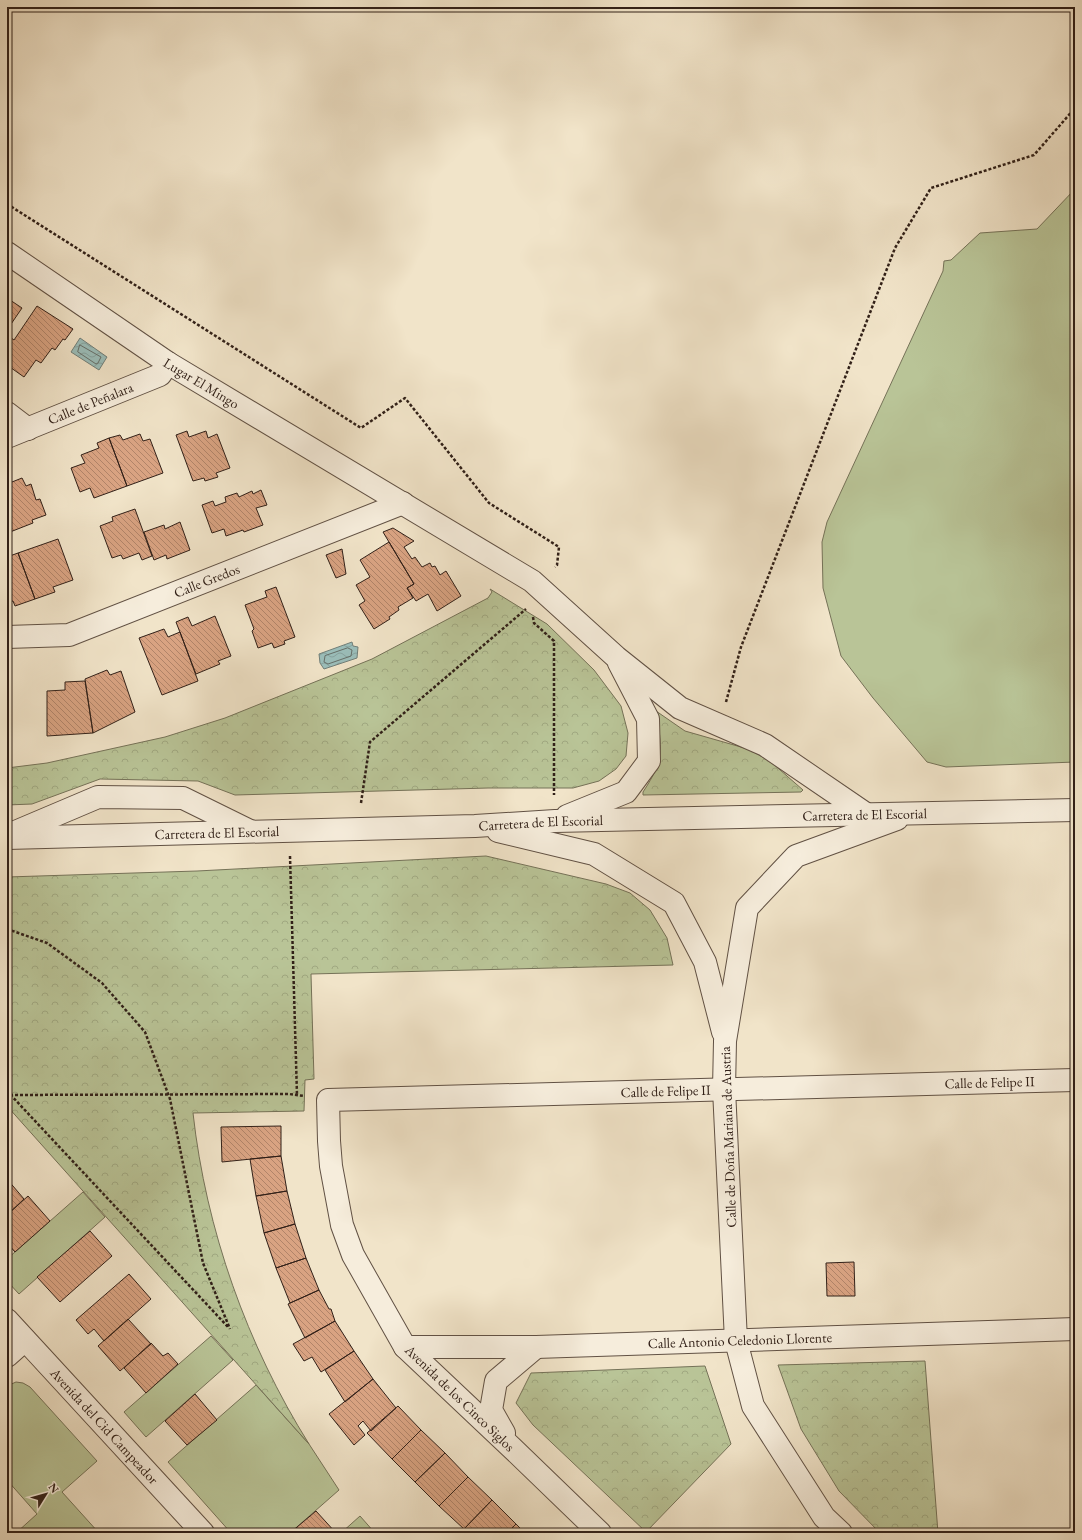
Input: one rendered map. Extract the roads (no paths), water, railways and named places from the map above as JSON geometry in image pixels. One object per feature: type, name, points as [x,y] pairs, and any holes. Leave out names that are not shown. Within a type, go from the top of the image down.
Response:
[{"type":"street","name":"Lugar El Mingo","points":[[7,253],[168,363],[532,581],[616,657],[680,708],[765,745],[866,814]]},
{"type":"street","name":"Calle de Peñalara","points":[[7,437],[160,375],[168,363]]},
{"type":"street","points":[[7,413],[28,429]]},
{"type":"street","name":"Calle Gredos","points":[[7,637],[69,635],[403,503]]},
{"type":"street","points":[[554,821],[626,792],[649,761],[648,720],[616,657]]},
{"type":"street","points":[[7,837],[98,797],[183,798],[251,832]]},
{"type":"street","name":"Carretera de El Escorial","points":[[7,837],[475,826],[554,821],[1075,810]]},
{"type":"street","name":"Calle de Doña Mariana de Austria","points":[[841,1533],[824,1517],[754,1406],[736,1341],[724,1089],[725,1041],[748,908],[796,856],[913,813]]},
{"type":"street","points":[[475,826],[594,854],[674,903],[705,962],[725,1041]]},
{"type":"street","name":"Calle de Felipe II","points":[[328,1100],[1075,1080]]},
{"type":"street","name":"Avenida de los Cinco Siglos","points":[[328,1100],[331,1160],[342,1225],[354,1255],[405,1347],[600,1533]]},
{"type":"street","name":"Avenida del Cid Campeador","points":[[7,1320],[203,1533]]},
{"type":"street","name":"Calle Antonio Celedonio Llorente","points":[[405,1347],[536,1348],[1075,1330]]},
{"type":"street","points":[[7,1356],[25,1340]]},
{"type":"street","points":[[512,1448],[491,1410],[496,1381],[536,1348]]},
{"type":"water","points":[[80,338],[107,357],[99,370],[71,352]]},
{"type":"water","points":[[352,642],[353,646],[358,647],[357,658],[324,669],[320,663],[319,654]]}]
